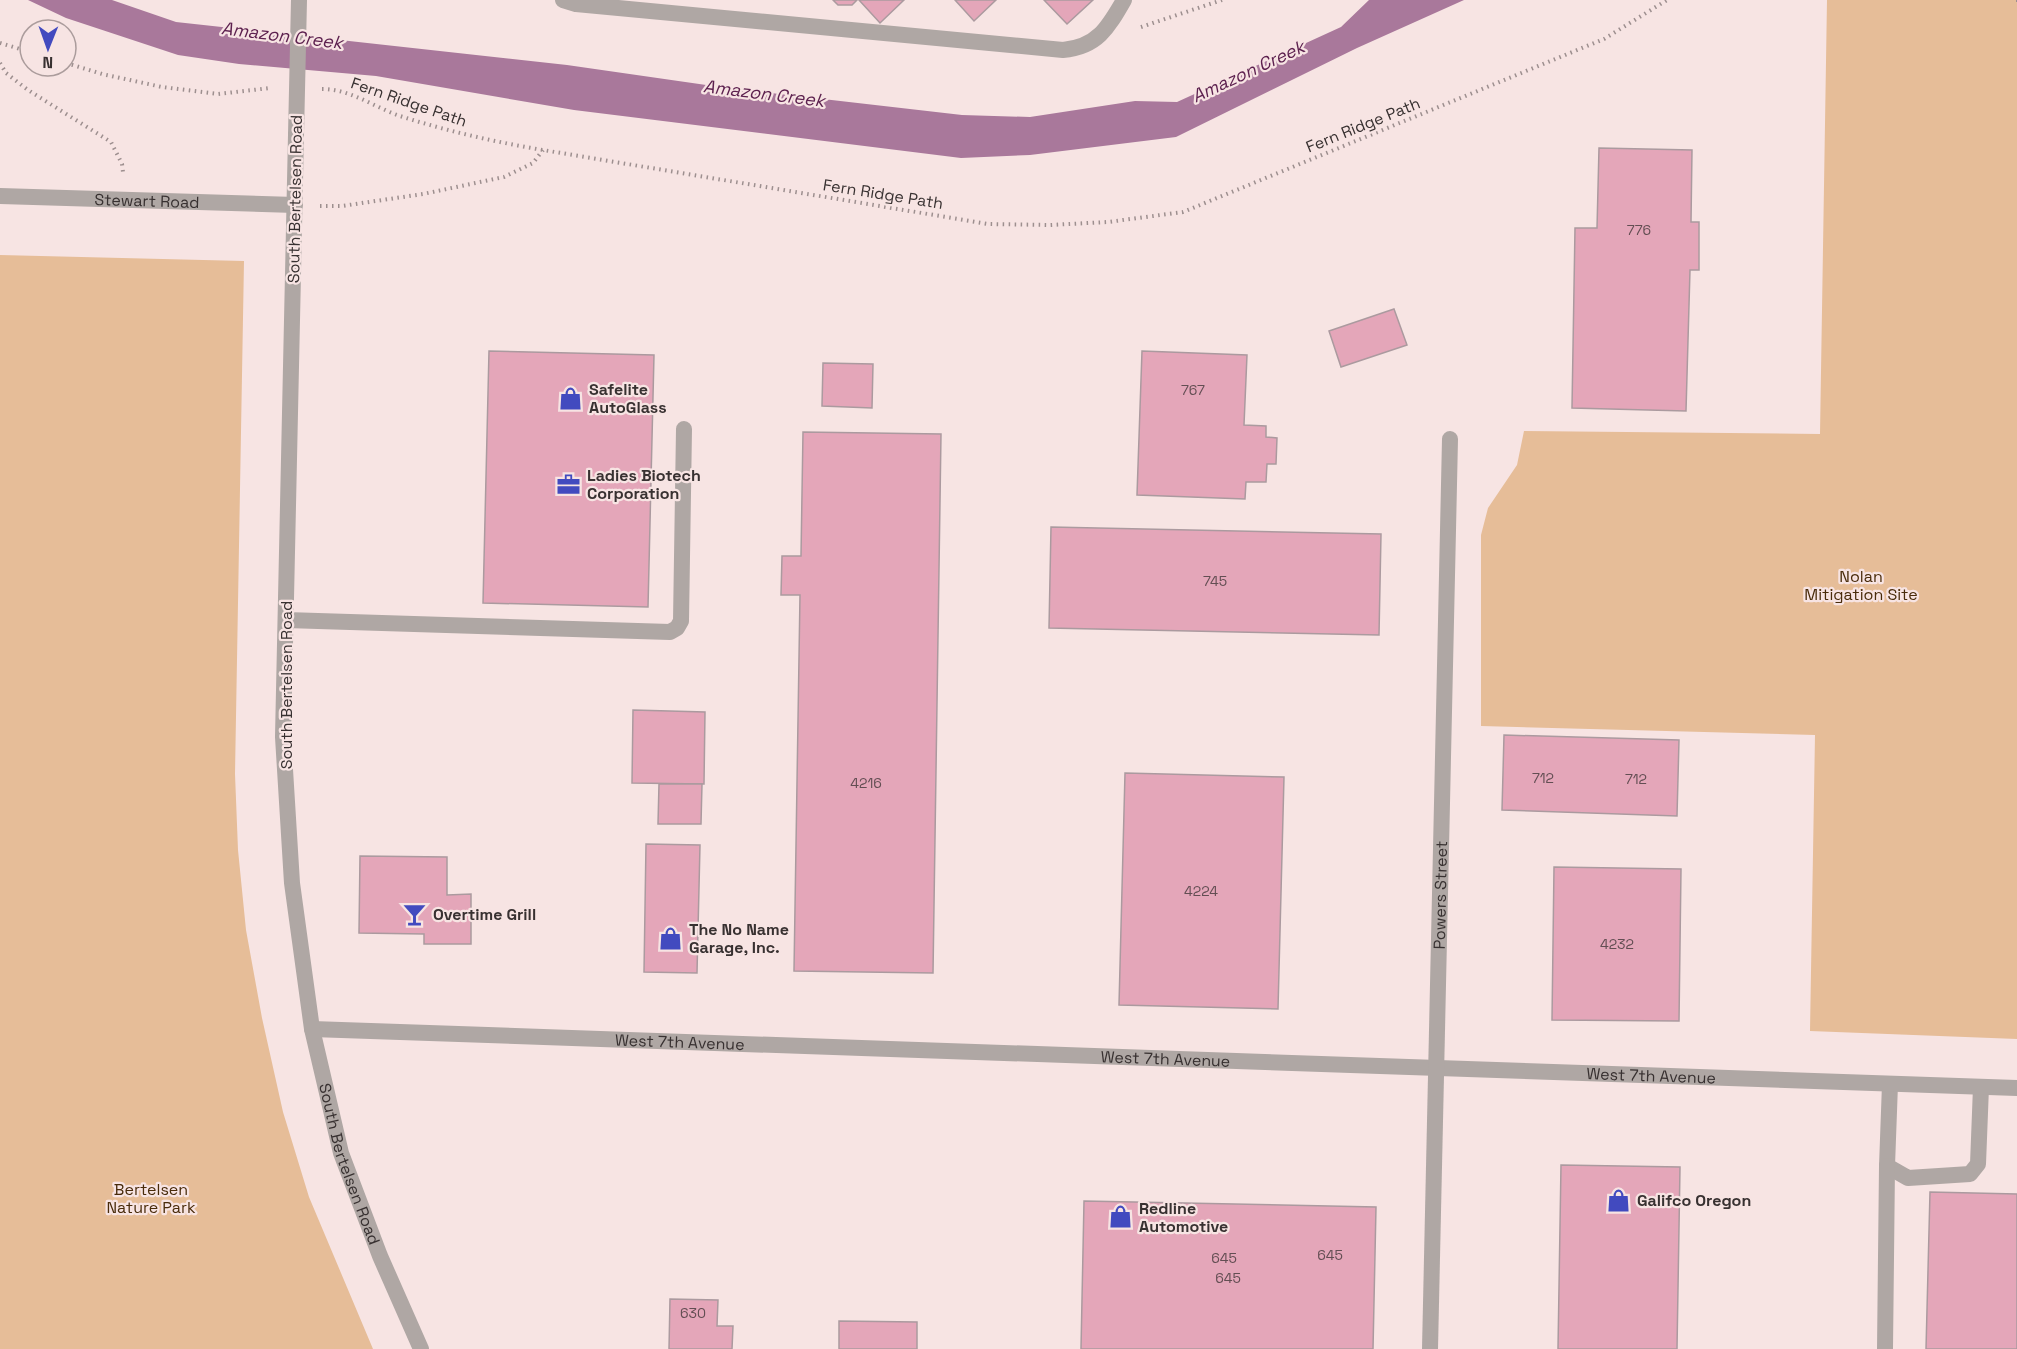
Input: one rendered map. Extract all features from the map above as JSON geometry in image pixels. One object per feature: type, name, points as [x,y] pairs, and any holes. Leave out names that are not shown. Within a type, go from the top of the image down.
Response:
[{"type":"street","name":"South Bertelsen Road","points":[[299,0],[283,737],[292,883],[312,1029],[341,1153],[380,1256],[421,1349]]},
{"type":"street","points":[[563,0],[576,4],[1063,50],[1075,49],[1091,43],[1104,30],[1124,0]]},
{"type":"street","name":"Stewart Road","points":[[0,196],[295,205]]},
{"type":"street","points":[[286,620],[670,632],[677,628],[681,621],[684,429]]},
{"type":"street","name":"Powers Street","points":[[1430,1349],[1450,439]]},
{"type":"street","name":"West 7th Avenue","points":[[312,1029],[2017,1088]]},
{"type":"street","points":[[1885,1349],[1890,1084]]},
{"type":"street","points":[[1887,1166],[1908,1178],[1970,1173],[1978,1164],[1981,1087]]},
{"type":"path","points":[[1104,30],[1143,27],[1222,0]]},
{"type":"path","name":"Fern Ridge Path","points":[[316,88],[353,95],[397,115],[492,142],[988,224],[1050,225],[1119,221],[1183,212],[1604,39],[1667,0]]},
{"type":"path","points":[[0,43],[18,48]]},
{"type":"path","points":[[0,63],[6,73],[28,90],[111,142],[122,164],[124,199]]},
{"type":"path","points":[[78,67],[162,87],[218,94],[273,87]]},
{"type":"path","points":[[295,205],[342,206],[423,194],[504,177],[533,163],[543,150]]},
{"type":"green space","name":"Nolan Mitigation Site","points":[[1827,0],[2017,0],[2017,1039],[1810,1031],[1815,735],[1481,726],[1481,535],[1488,508],[1517,465],[1524,431],[1820,434]]},
{"type":"green space","name":"Bertelsen Nature Park","points":[[0,255],[244,261],[235,774],[238,850],[246,930],[262,1018],[283,1112],[309,1197],[373,1349],[0,1349]]},
{"type":"water","name":"Amazon Creek","points":[[28,0],[112,0],[176,22],[567,65],[727,88],[962,115],[1030,117],[1135,101],[1177,102],[1341,27],[1369,0],[1464,0],[1357,48],[1176,137],[1030,155],[961,158],[574,110],[376,76],[239,64],[178,55],[78,22],[78,18],[66,18]]},
{"type":"building","points":[[833,0],[857,0],[852,5],[838,5]]},
{"type":"building","points":[[859,0],[904,0],[880,23]]},
{"type":"building","points":[[955,0],[996,0],[974,21]]},
{"type":"building","points":[[1044,0],[1093,0],[1067,24]]},
{"type":"building","points":[[1599,148],[1692,150],[1691,222],[1699,222],[1699,270],[1690,270],[1686,411],[1572,408],[1575,228],[1597,228]]},
{"type":"building","points":[[1394,309],[1407,345],[1341,367],[1329,331]]},
{"type":"building","points":[[489,351],[654,355],[648,607],[483,603]]},
{"type":"building","points":[[1142,351],[1247,355],[1244,425],[1266,426],[1266,437],[1277,438],[1276,464],[1267,464],[1266,482],[1246,482],[1245,499],[1137,495]]},
{"type":"building","points":[[823,363],[873,364],[872,408],[822,406]]},
{"type":"building","points":[[803,432],[941,434],[933,973],[794,971],[800,595],[781,595],[782,556],[801,556]]},
{"type":"building","points":[[1051,527],[1381,534],[1379,635],[1049,628]]},
{"type":"building","points":[[633,710],[705,712],[704,784],[632,783]]},
{"type":"building","points":[[1504,735],[1679,740],[1677,816],[1502,810]]},
{"type":"building","points":[[1125,773],[1284,777],[1278,1009],[1119,1005]]},
{"type":"building","points":[[659,784],[702,784],[701,824],[658,824]]},
{"type":"building","name":"The No Name Garage, Inc.","points":[[646,844],[700,845],[697,973],[644,972]]},
{"type":"building","name":"Overtime Grill","points":[[360,856],[447,857],[447,895],[471,894],[471,944],[424,944],[424,934],[359,933]]},
{"type":"building","points":[[1554,867],[1681,869],[1679,1021],[1552,1020]]},
{"type":"building","points":[[1561,1165],[1680,1167],[1677,1349],[1558,1349]]},
{"type":"building","points":[[1930,1192],[2017,1194],[2017,1349],[1926,1349]]},
{"type":"building","points":[[1084,1201],[1376,1207],[1373,1349],[1081,1349]]},
{"type":"building","points":[[670,1299],[718,1300],[717,1326],[733,1326],[732,1349],[669,1349]]},
{"type":"building","points":[[839,1321],[917,1322],[917,1349],[839,1349]]},
{"type":"place","name":"Safelite AutoGlass","points":[[571,398]]},
{"type":"place","name":"Ladies Biotech Corporation","points":[[569,484]]},
{"type":"place","name":"Overtime Grill","points":[[415,914]]},
{"type":"place","name":"The No Name Garage, Inc.","points":[[671,938]]},
{"type":"place","name":"Galifco Oregon","points":[[1619,1200]]},
{"type":"place","name":"Redline Automotive","points":[[1121,1217]]}]
